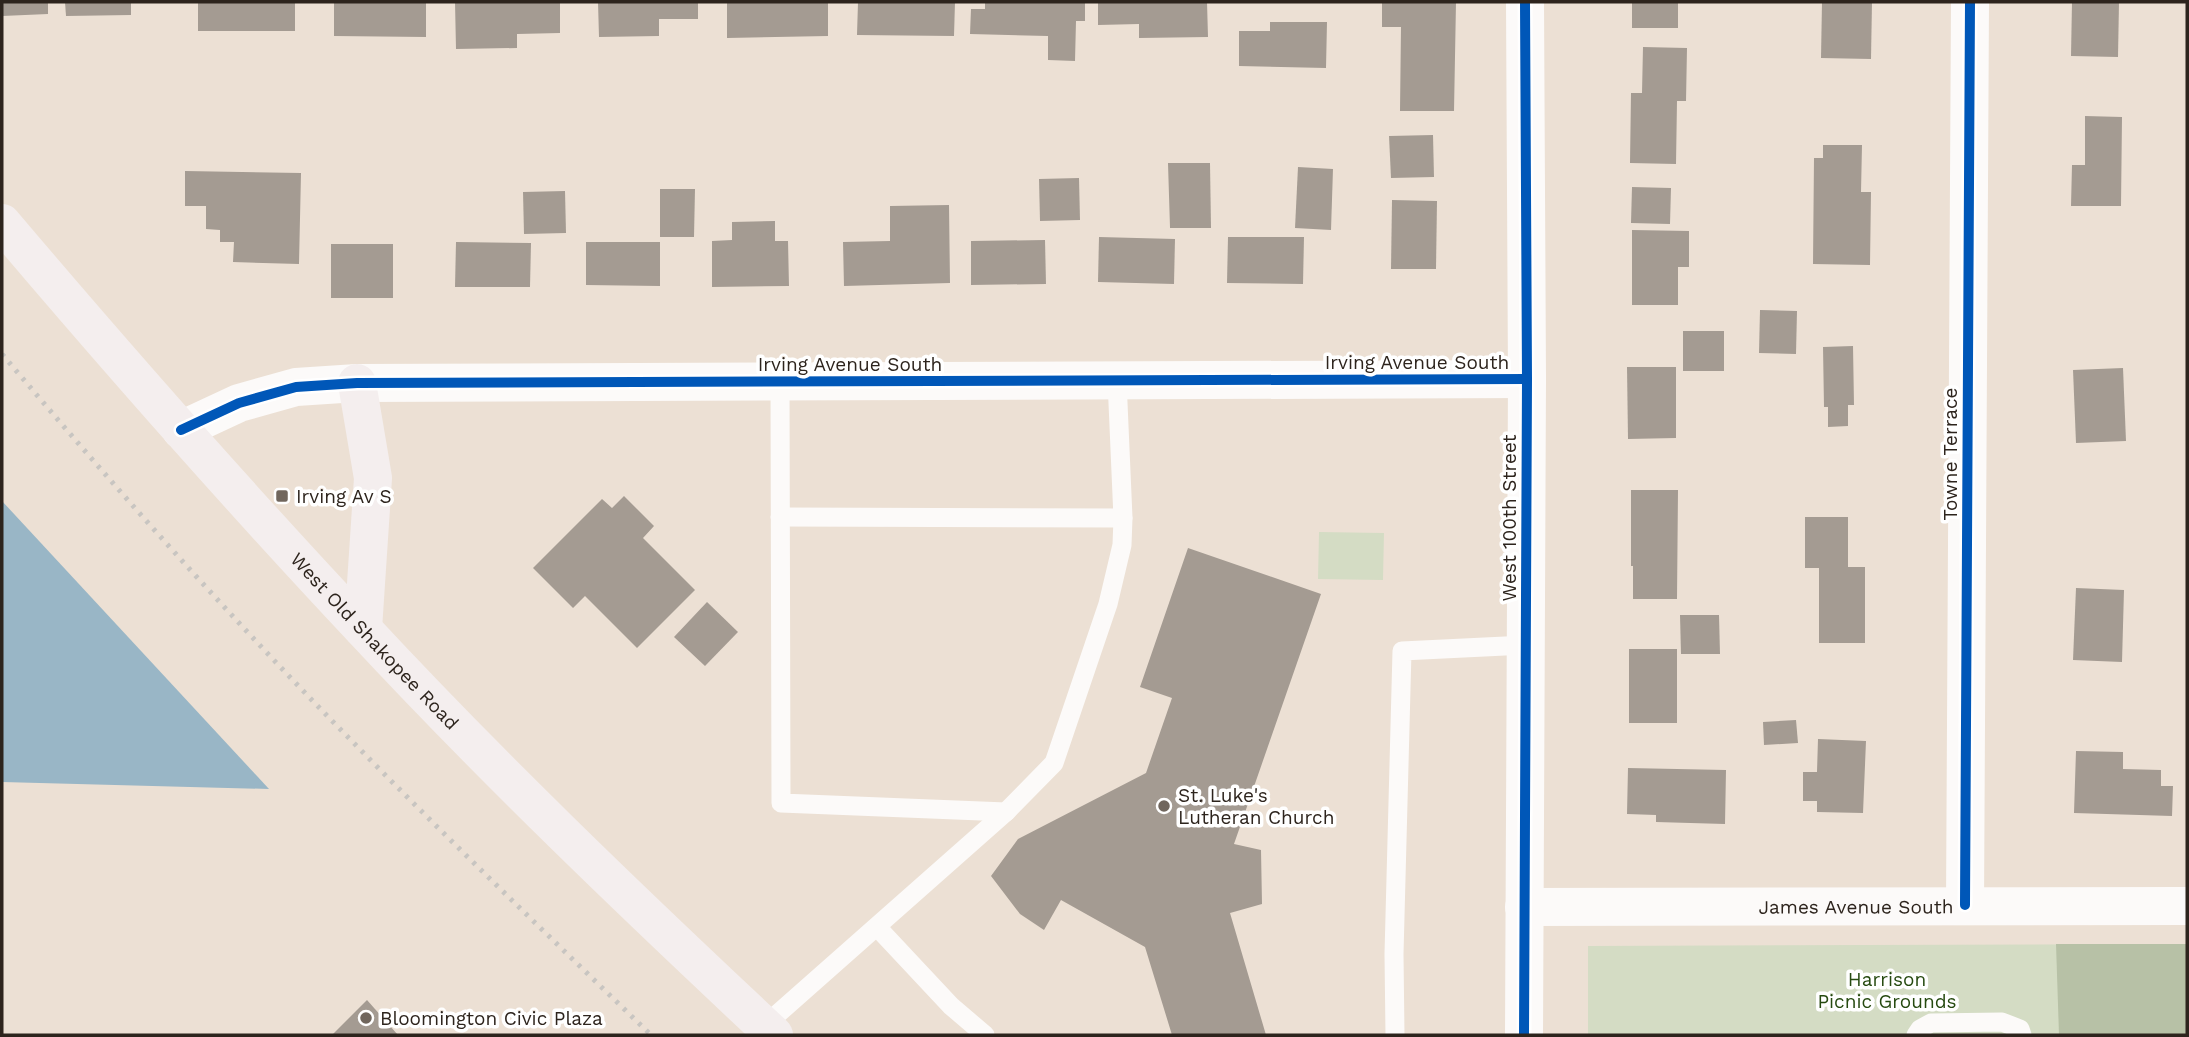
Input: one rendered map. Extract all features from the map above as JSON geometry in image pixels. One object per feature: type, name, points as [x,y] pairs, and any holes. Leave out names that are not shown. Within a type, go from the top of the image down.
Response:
[{"type":"main road","name":"West Old Shakopee Road","points":[[2,223],[181,430],[363,629],[541,811],[769,1030]]},
{"type":"main road","points":[[357,383],[373,478],[363,629]]},
{"type":"street","name":"West 100th Street","points":[[1524,1035],[1527,379],[1525,2]]},
{"type":"street","name":"Towne Terrace","points":[[1965,905],[1970,2]]},
{"type":"street","name":"Irving Avenue South","points":[[181,430],[239,404],[296,387],[357,383],[1527,379]]},
{"type":"street","name":"James Avenue South","points":[[1524,907],[2187,906]]},
{"type":"lane","points":[[769,1030],[877,927],[1006,812],[1054,763],[1108,604],[1122,545],[1117,380]]},
{"type":"lane","points":[[780,382],[781,803],[1006,812]]},
{"type":"lane","points":[[780,517],[1123,518]]},
{"type":"lane","points":[[1395,1035],[1402,651],[1526,645]]},
{"type":"lane","points":[[877,927],[951,1006],[985,1035]]},
{"type":"lane","points":[[1916,1035],[1920,1029],[1931,1023],[2002,1022],[2020,1029],[2022,1035]]},
{"type":"green space","points":[[1319,532],[1384,533],[1383,580],[1318,579]]},
{"type":"green space","points":[[2056,944],[2187,944],[2187,1035],[2059,1035]]},
{"type":"green space","name":"Harrison Picnic Grounds","points":[[2187,944],[2187,1035],[1588,1035],[1588,946]]},
{"type":"water","points":[[2,501],[269,789],[2,782]]},
{"type":"building","points":[[2,2],[48,2],[48,14],[2,16]]},
{"type":"building","points":[[65,2],[131,2],[131,15],[66,16]]},
{"type":"building","points":[[198,2],[295,2],[295,31],[198,31]]},
{"type":"building","points":[[334,2],[426,2],[426,37],[334,36]]},
{"type":"building","points":[[455,2],[560,2],[560,33],[517,34],[517,48],[456,49]]},
{"type":"building","points":[[598,2],[698,2],[698,19],[659,19],[659,36],[599,37]]},
{"type":"building","points":[[727,2],[828,2],[828,36],[727,38]]},
{"type":"building","points":[[858,2],[955,2],[954,36],[857,35]]},
{"type":"building","points":[[985,2],[1085,2],[1085,21],[1076,21],[1075,61],[1048,60],[1048,36],[970,34],[971,9],[985,9]]},
{"type":"building","points":[[1098,2],[1207,2],[1208,37],[1139,38],[1139,24],[1098,25]]},
{"type":"building","points":[[1382,2],[1456,2],[1454,111],[1400,111],[1401,27],[1382,27]]},
{"type":"building","points":[[1632,2],[1678,2],[1678,28],[1632,28]]},
{"type":"building","points":[[1822,2],[1872,2],[1871,59],[1821,58]]},
{"type":"building","points":[[2072,2],[2119,2],[2118,57],[2071,56]]},
{"type":"building","points":[[1270,22],[1327,22],[1326,68],[1239,66],[1239,31],[1270,31]]},
{"type":"building","points":[[1643,47],[1687,48],[1686,101],[1677,101],[1676,164],[1630,163],[1631,93],[1642,93]]},
{"type":"building","points":[[2085,116],[2122,117],[2121,206],[2071,206],[2072,165],[2085,165]]},
{"type":"building","points":[[1433,135],[1434,177],[1391,178],[1389,136]]},
{"type":"building","points":[[1823,145],[1862,145],[1861,192],[1871,192],[1870,265],[1813,264],[1814,158],[1823,158]]},
{"type":"building","points":[[1168,163],[1210,163],[1211,228],[1170,228]]},
{"type":"building","points":[[1298,167],[1333,169],[1331,230],[1295,228]]},
{"type":"building","points":[[185,171],[301,173],[299,264],[233,262],[234,242],[220,242],[220,230],[206,229],[206,206],[185,206]]},
{"type":"building","points":[[1079,178],[1080,220],[1040,221],[1039,179]]},
{"type":"building","points":[[1632,187],[1671,188],[1670,224],[1631,223]]},
{"type":"building","points":[[660,189],[695,189],[694,237],[660,237]]},
{"type":"building","points":[[565,191],[566,233],[524,234],[523,192]]},
{"type":"building","points":[[1392,200],[1437,201],[1436,269],[1391,269]]},
{"type":"building","points":[[949,205],[950,283],[844,286],[843,242],[890,241],[890,206]]},
{"type":"building","points":[[775,221],[775,241],[788,241],[789,286],[712,287],[712,241],[732,240],[732,222]]},
{"type":"building","points":[[1632,230],[1689,231],[1689,267],[1678,267],[1678,305],[1632,305]]},
{"type":"building","points":[[1099,237],[1175,239],[1174,284],[1098,282]]},
{"type":"building","points":[[1228,237],[1304,237],[1303,284],[1227,283]]},
{"type":"building","points":[[1045,240],[1046,284],[971,285],[971,241]]},
{"type":"building","points":[[456,242],[531,243],[530,287],[455,287]]},
{"type":"building","points":[[586,242],[660,242],[660,286],[586,285]]},
{"type":"building","points":[[331,244],[393,244],[393,298],[331,298]]},
{"type":"building","points":[[1760,310],[1797,311],[1796,354],[1759,353]]},
{"type":"building","points":[[1683,331],[1724,331],[1724,371],[1683,371]]},
{"type":"building","points":[[1853,346],[1854,405],[1848,405],[1848,426],[1828,427],[1828,407],[1824,407],[1823,347]]},
{"type":"building","points":[[1627,367],[1676,367],[1676,438],[1628,439]]},
{"type":"building","points":[[2123,368],[2126,441],[2076,443],[2073,370]]},
{"type":"building","points":[[1631,490],[1678,490],[1677,599],[1633,599]]},
{"type":"building","points":[[624,496],[654,526],[643,538],[695,590],[637,648],[585,596],[573,608],[533,568],[602,499],[612,508]]},
{"type":"building","points":[[1805,517],[1848,517],[1848,567],[1865,567],[1865,643],[1819,643],[1819,568],[1805,568]]},
{"type":"building","name":"St. Luke's Lutheran Church","points":[[1188,548],[1321,594],[1234,844],[1261,850],[1262,904],[1230,913],[1266,1035],[1172,1035],[1145,947],[1061,900],[1044,930],[1020,914],[991,876],[1018,839],[1146,773],[1172,698],[1140,687]]},
{"type":"building","points":[[2076,588],[2124,590],[2122,662],[2073,660]]},
{"type":"building","points":[[707,602],[738,632],[705,666],[674,637]]},
{"type":"building","points":[[1680,615],[1719,615],[1720,654],[1681,654]]},
{"type":"building","points":[[1629,649],[1677,649],[1677,723],[1629,723]]},
{"type":"building","points":[[1796,720],[1798,743],[1764,745],[1763,722]]},
{"type":"building","points":[[1818,739],[1866,741],[1863,813],[1817,812],[1817,801],[1803,801],[1803,772],[1817,772]]},
{"type":"building","points":[[2076,751],[2123,752],[2123,769],[2161,770],[2161,786],[2173,786],[2172,816],[2074,813]]},
{"type":"building","points":[[1628,768],[1726,770],[1725,824],[1656,822],[1656,815],[1627,814]]},
{"type":"building","name":"Bloomington Civic Plaza","points":[[367,1000],[398,1035],[332,1035]]},
{"type":"railway","points":[[2,354],[142,516],[287,674],[422,811],[651,1035]]},
{"type":"cycle path","points":[[1524,1035],[1527,379],[1525,2]]},
{"type":"cycle path","points":[[1965,905],[1970,2]]},
{"type":"cycle path","points":[[181,430],[239,403],[296,387],[357,383],[1527,379]]},
{"type":"place","name":"Irving Av S","points":[[282,496]]},
{"type":"place","name":"St. Luke's Lutheran Church","points":[[1164,806]]},
{"type":"place","name":"Bloomington Civic Plaza","points":[[366,1018]]}]
